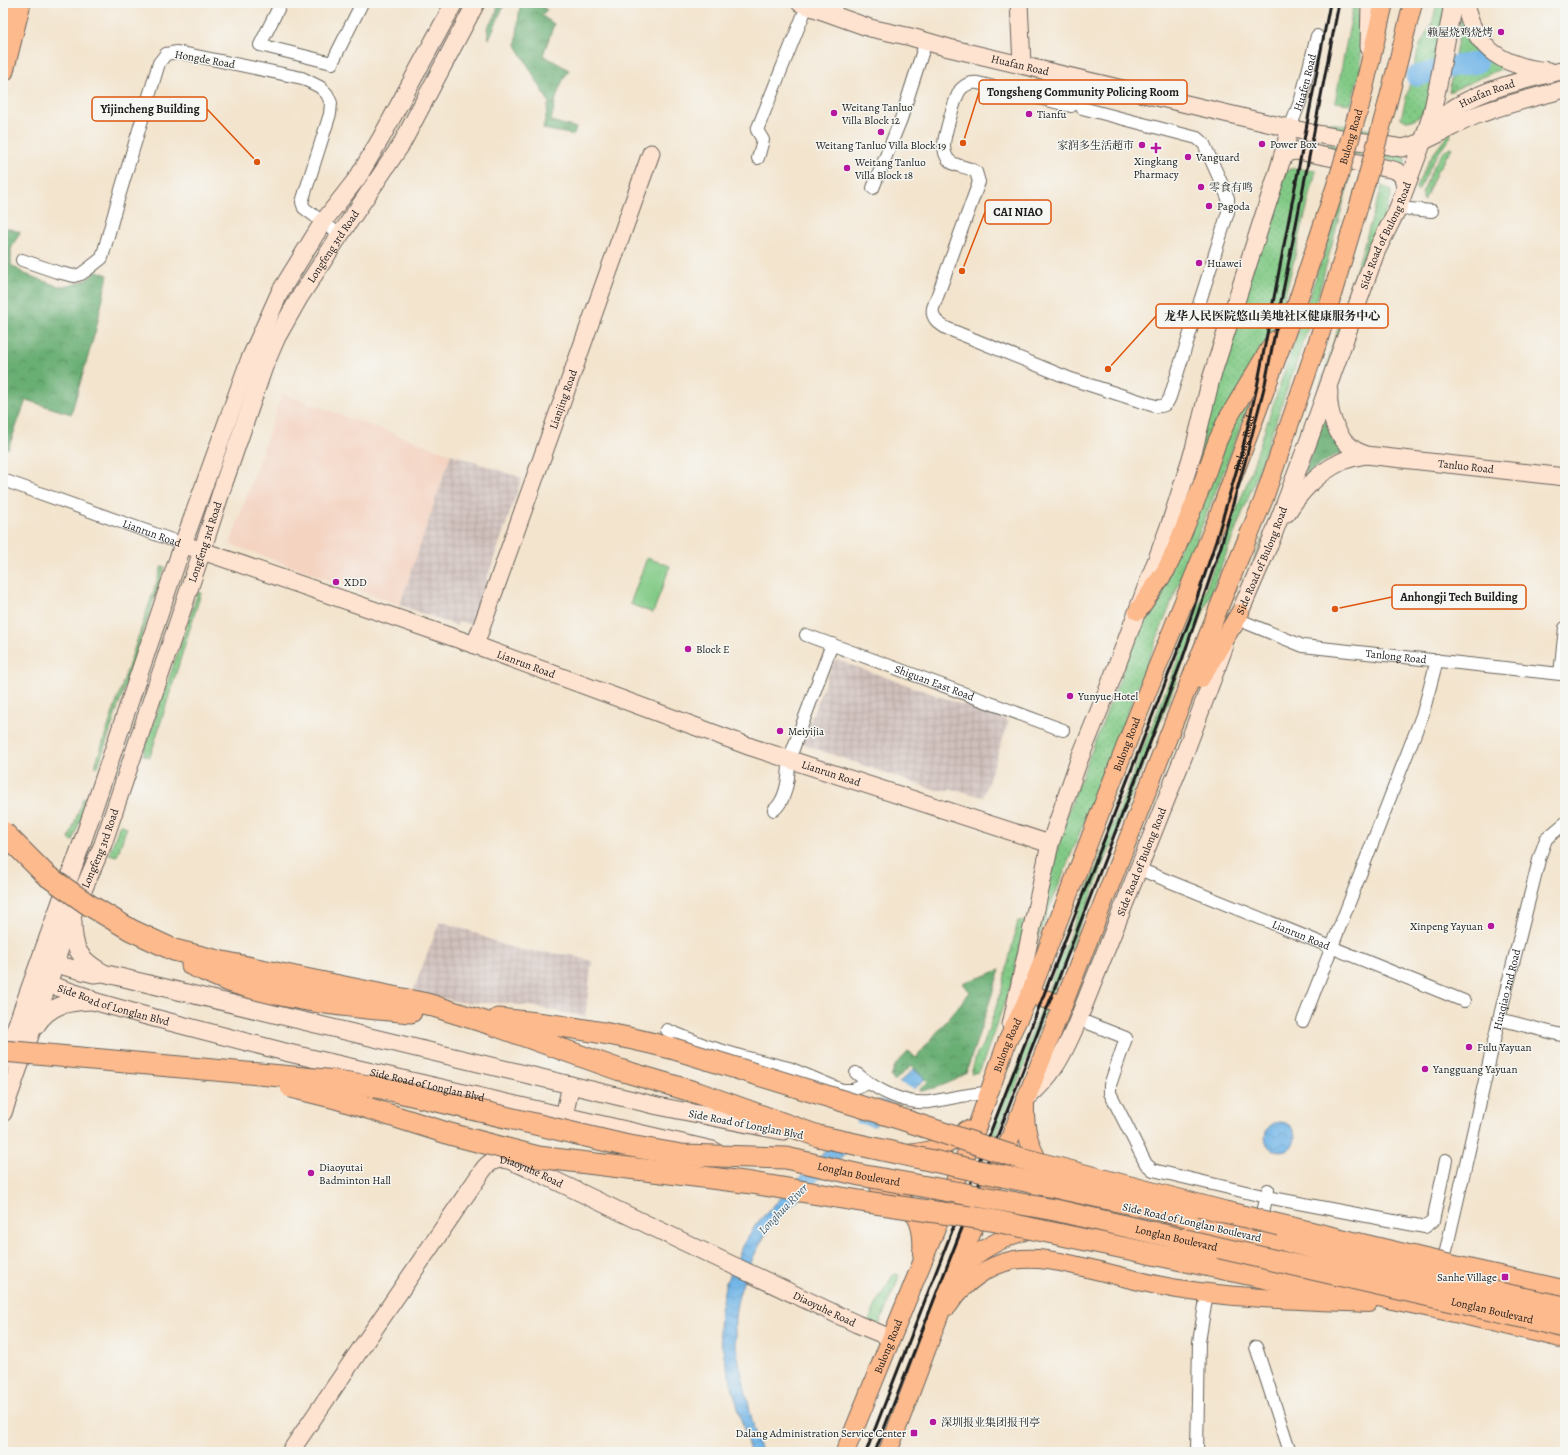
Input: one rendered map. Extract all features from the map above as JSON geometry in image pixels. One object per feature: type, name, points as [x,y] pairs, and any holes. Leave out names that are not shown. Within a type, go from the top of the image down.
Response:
[{"type":"highway","points":[[3,71],[20,3]]},
{"type":"highway","points":[[3,832],[81,910],[123,930],[155,950],[233,983],[264,992],[294,998],[368,1008],[529,1021],[608,1033],[708,1058],[811,1092],[901,1119],[1016,1158],[1225,1212],[1446,1279],[1565,1291]]},
{"type":"highway","name":"Longlan Boulevard","points":[[81,910],[131,930],[174,950],[218,962],[427,1004],[491,1024],[620,1070],[698,1093],[818,1137],[1245,1229],[1370,1263],[1480,1290],[1565,1307]]},
{"type":"highway","points":[[3,1051],[221,1071],[336,1098],[450,1134],[538,1157],[752,1183],[860,1202],[991,1220],[1290,1283],[1368,1295]]},
{"type":"highway","name":"Longlan Boulevard","points":[[221,1071],[337,1081],[382,1088],[595,1138],[682,1155],[788,1163],[1055,1210],[1565,1327]]},
{"type":"main road","name":"Longfeng 3rd Road","points":[[3,1063],[84,837],[183,544],[249,361],[280,292],[323,222],[358,177],[381,138],[454,3]]},
{"type":"main road","name":"Longfeng 3rd Road","points":[[3,1112],[66,930],[81,910],[224,483],[264,368],[277,337],[299,298],[401,144],[476,3]]},
{"type":"main road","points":[[1019,3],[1022,59]]},
{"type":"main road","points":[[1369,66],[1370,3]]},
{"type":"main road","name":"Bulong Road","points":[[846,1452],[987,1101],[1007,1042],[1030,994],[1135,722],[1220,512],[1297,303],[1339,176],[1360,105],[1384,3]]},
{"type":"main road","points":[[888,1452],[952,1281],[1026,1099],[1263,501],[1318,338],[1366,182],[1386,109],[1412,3]]},
{"type":"main road","name":"Side Road of Bulong Road","points":[[1026,1099],[1041,1086],[1055,1068],[1066,1047],[1139,869],[1228,638],[1239,616],[1272,538],[1376,252],[1398,208],[1423,141],[1432,113],[1453,3]]},
{"type":"main road","points":[[1466,3],[1470,20],[1477,36],[1492,52],[1507,61],[1518,65],[1546,71],[1560,71],[1562,90]]},
{"type":"main road","name":"Huafan Road","points":[[803,4],[870,28],[926,41],[1022,59]]},
{"type":"main road","name":"Huafan Road","points":[[834,4],[1022,59],[1266,123],[1316,134],[1402,148],[1423,141],[1454,124],[1478,114],[1562,90]]},
{"type":"main road","name":"Huafan Road","points":[[1423,141],[1443,117],[1456,106],[1491,91],[1560,71]]},
{"type":"main road","points":[[1007,1042],[1050,844],[1079,760],[1138,611],[1170,524],[1194,449],[1211,379],[1281,161],[1290,128]]},
{"type":"main road","points":[[1281,161],[1287,152],[1298,151],[1396,170],[1403,177],[1405,188]]},
{"type":"main road","name":"Lianjing Road","points":[[475,646],[651,153]]},
{"type":"main road","points":[[1138,611],[1166,570],[1176,549],[1202,485],[1217,442],[1227,420],[1297,303]]},
{"type":"main road","points":[[1329,380],[1329,405],[1333,420],[1347,443],[1354,450],[1366,455]]},
{"type":"main road","points":[[1272,538],[1292,505],[1316,478],[1339,462],[1366,455]]},
{"type":"main road","name":"Tanluo Road","points":[[1366,455],[1565,477]]},
{"type":"main road","name":"Lianrun Road","points":[[183,544],[475,646],[789,760],[1050,844]]},
{"type":"main road","points":[[1175,720],[1239,616]]},
{"type":"main road","points":[[81,910],[73,937],[78,951],[88,964],[104,973]]},
{"type":"main road","points":[[37,970],[55,964]]},
{"type":"main road","name":"Side Road of Longlan Blvd","points":[[55,964],[94,974],[104,973],[658,1106],[818,1137]]},
{"type":"main road","name":"Side Road of Longlan Blvd","points":[[37,970],[48,984],[87,996],[94,1001],[288,1053],[564,1116],[788,1163],[871,1185]]},
{"type":"main road","points":[[1030,994],[1063,1005]]},
{"type":"main road","points":[[30,1036],[42,1017],[54,1008],[69,1002],[94,1001]]},
{"type":"main road","points":[[564,1116],[571,1085]]},
{"type":"main road","points":[[1026,1099],[1025,1119],[1028,1138],[1034,1154],[1043,1169],[1055,1183],[1074,1194]]},
{"type":"main road","points":[[883,1153],[902,1154],[922,1152],[944,1147],[959,1138],[972,1125],[987,1101]]},
{"type":"main road","name":"Side Road of Longlan Boulevard","points":[[818,1137],[883,1153],[995,1176],[1446,1279],[1551,1306],[1565,1307]]},
{"type":"main road","name":"Diaoyuhe Road","points":[[290,1452],[483,1170],[492,1160],[499,1158],[533,1170],[857,1324],[891,1338]]},
{"type":"main road","points":[[871,1185],[921,1193],[948,1200],[1014,1209],[1082,1223],[1314,1278],[1368,1295],[1422,1306],[1565,1340]]},
{"type":"main road","points":[[871,1185],[896,1195],[914,1212],[921,1224],[923,1240],[922,1263]]},
{"type":"main road","points":[[952,1281],[972,1257],[984,1249],[1011,1236],[1055,1224],[1082,1223]]},
{"type":"main road","points":[[936,1325],[961,1289],[973,1279],[999,1264],[1014,1260],[1033,1259],[1059,1262],[1176,1289],[1247,1298],[1422,1306]]},
{"type":"main road","points":[[1422,1306],[1446,1279]]},
{"type":"main road","points":[[1446,1279],[1448,1312]]},
{"type":"street","points":[[281,3],[260,45],[332,63],[362,3]]},
{"type":"street","points":[[758,158],[763,140],[757,130],[803,4]]},
{"type":"street","name":"Huafen Road","points":[[1290,128],[1302,99],[1317,36]]},
{"type":"street","points":[[873,188],[901,119],[926,41]]},
{"type":"street","name":"Hongde Road","points":[[22,260],[74,276],[81,274],[102,258],[159,62],[166,54],[171,52],[296,76],[324,90],[330,98],[330,114],[302,202],[304,208],[340,235]]},
{"type":"street","points":[[978,83],[1077,107],[1197,138],[1204,144],[1228,198],[1229,208],[1227,217],[1168,403],[1164,406],[1155,406],[1071,379],[946,328],[934,318],[932,313],[979,182],[976,172],[971,168],[952,163],[949,161],[945,152],[944,143],[959,91],[967,84],[978,83]]},
{"type":"street","points":[[1398,208],[1432,211]]},
{"type":"street","name":"Lianrun Road","points":[[3,480],[183,544]]},
{"type":"street","name":"Tanlong Road","points":[[1239,616],[1303,646],[1560,674],[1565,628]]},
{"type":"street","name":"Shiguan East Road","points":[[806,635],[1063,730]]},
{"type":"street","points":[[774,810],[778,806],[783,795],[788,779],[789,760],[832,644]]},
{"type":"street","points":[[1302,1021],[1424,714],[1437,660]]},
{"type":"street","name":"Huaqiao 2nd Road","points":[[1446,1279],[1499,1019],[1543,848],[1549,836],[1565,823]]},
{"type":"street","name":"Lianrun Road","points":[[1139,869],[1464,1001]]},
{"type":"street","points":[[1078,1019],[1126,1038],[1110,1084],[1110,1093],[1149,1167],[1158,1172],[1268,1193],[1425,1226],[1433,1221],[1446,1160]]},
{"type":"street","points":[[1499,1019],[1565,1036]]},
{"type":"street","points":[[668,1030],[708,1046],[740,1056],[789,1068],[842,1090],[853,1090],[868,1083]]},
{"type":"street","points":[[856,1073],[868,1083],[885,1092],[908,1101],[928,1102],[977,1093],[987,1101]]},
{"type":"street","points":[[1258,1237],[1268,1193]]},
{"type":"street","points":[[1197,1452],[1199,1342],[1207,1293]]},
{"type":"street","points":[[1256,1347],[1290,1452]]},
{"type":"shaded area","points":[[282,394],[451,454],[400,605],[230,544]]},
{"type":"shaded area","points":[[451,454],[522,478],[471,625],[459,621],[457,626],[400,605]]},
{"type":"shaded area","points":[[837,660],[1009,721],[983,797],[958,790],[934,790],[808,746],[802,742],[833,662]]},
{"type":"shaded area","points":[[440,921],[470,931],[503,945],[521,950],[571,955],[592,961],[585,1017],[506,1003],[458,1002],[413,991]]},
{"type":"green space","points":[[498,3],[505,3],[489,39],[487,28],[496,15]]},
{"type":"green space","points":[[518,3],[537,3],[547,10],[541,15],[554,24],[543,55],[569,70],[560,88],[551,121],[576,128],[574,135],[543,129],[549,102],[516,45],[520,4]]},
{"type":"green space","points":[[1354,3],[1357,3],[1361,46],[1361,67],[1351,104],[1335,102]]},
{"type":"green space","points":[[1437,3],[1447,3],[1436,62],[1415,83],[1433,78],[1429,99],[1427,106],[1419,116],[1413,120],[1406,121],[1401,118],[1419,47],[1432,23]]},
{"type":"green space","points":[[1464,19],[1505,67],[1449,92],[1461,20]]},
{"type":"green space","points":[[1315,120],[1405,136],[1404,139],[1401,140],[1312,125],[1311,123]]},
{"type":"green space","points":[[1450,132],[1451,136],[1435,158],[1418,191],[1415,189],[1431,157]]},
{"type":"green space","points":[[1298,139],[1405,157],[1405,173],[1399,164],[1394,161],[1297,145],[1294,143]]},
{"type":"green space","points":[[1450,147],[1452,148],[1437,171],[1424,201],[1422,194],[1433,168],[1445,151]]},
{"type":"green space","points":[[1294,168],[1316,171],[1282,308],[1270,338],[1176,536],[1213,386],[1285,173]]},
{"type":"green space","points":[[1349,178],[1316,303],[1253,486],[992,1148],[987,1145],[1247,483]]},
{"type":"green space","points":[[1382,186],[1391,190],[1391,198],[1307,429],[1240,596],[1314,406]]},
{"type":"green space","points":[[3,227],[20,232],[11,249],[11,265],[25,274],[57,286],[69,286],[86,280],[97,271],[108,275],[96,329],[71,414],[26,400],[8,449],[3,447]]},
{"type":"green space","points":[[1262,369],[1227,463],[1031,955],[1065,819],[1138,632],[1160,594],[1219,450]]},
{"type":"green space","points":[[1326,412],[1350,451],[1333,456],[1303,477]]},
{"type":"green space","points":[[647,558],[670,566],[653,613],[630,604]]},
{"type":"green space","points":[[162,566],[165,567],[98,767],[95,766]]},
{"type":"green space","points":[[198,592],[201,593],[150,757],[143,755]]},
{"type":"green space","points":[[83,798],[87,799],[73,841],[69,839]]},
{"type":"green space","points":[[120,824],[127,827],[117,856],[109,854]]},
{"type":"green space","points":[[1018,921],[1026,922],[1011,984],[981,1068],[978,1072],[971,1074],[977,1053],[983,1046],[1002,989]]},
{"type":"green space","points":[[1000,970],[966,1073],[951,1082],[922,1091],[919,1090],[928,1082],[912,1066],[894,1081],[891,1077],[896,1064],[909,1051],[916,1058],[970,992],[963,983]]},
{"type":"green space","points":[[893,1275],[899,1275],[896,1285],[879,1325],[869,1321],[878,1300]]},
{"type":"water","points":[[1474,54],[1478,69],[1415,83],[1419,68],[1456,57]]},
{"type":"water","points":[[914,1069],[925,1079],[877,1123],[775,1222],[763,1239],[748,1269],[740,1290],[736,1309],[735,1332],[740,1368],[761,1452],[750,1452],[719,1333],[720,1310],[726,1282],[746,1240],[757,1223],[833,1143]]},
{"type":"water","points":[[1280,1122],[1286,1123],[1294,1131],[1294,1143],[1286,1151],[1280,1152],[1274,1151],[1266,1143],[1265,1137],[1266,1131],[1274,1123]]},
{"type":"pier","points":[[897,1082],[917,1090],[899,1106],[880,1099]]},
{"type":"pier","points":[[853,1122],[875,1127],[865,1136],[844,1131]]},
{"type":"waterway","name":"Longhua River","points":[[1416,76],[1454,66],[1477,63]]},
{"type":"railway","points":[[866,1452],[1190,619],[1216,541],[1241,455],[1257,387],[1330,3]]},
{"type":"railway","points":[[875,1452],[1182,660],[1221,546],[1265,384],[1339,3]]},
{"type":"place","name":"赖屋烧鸡烧烤","points":[[1501,32]]},
{"type":"place","name":"Weitang Tanluo Villa Block 12","points":[[834,113]]},
{"type":"place","name":"Tianfu","points":[[1029,114]]},
{"type":"place","name":"Weitang Tanluo Villa Block 19","points":[[881,132]]},
{"type":"place","name":"Tongsheng Community Policing Room","points":[[963,143]]},
{"type":"place","name":"Power Box","points":[[1262,144]]},
{"type":"place","name":"家润多生活超市","points":[[1142,145]]},
{"type":"place","name":"Xingkang Pharmacy","points":[[1156,148]]},
{"type":"place","name":"Vanguard","points":[[1188,157]]},
{"type":"place","name":"Yijincheng Building","points":[[257,162]]},
{"type":"place","name":"Weitang Tanluo Villa Block 18","points":[[847,168]]},
{"type":"place","name":"零食有鸣","points":[[1201,187]]},
{"type":"place","name":"Pagoda","points":[[1209,206]]},
{"type":"place","name":"Huawei","points":[[1199,263]]},
{"type":"place","name":"CAI NIAO","points":[[962,271]]},
{"type":"place","name":"龙华人民医院悠山美地社区健康服务中心","points":[[1108,369]]},
{"type":"place","name":"XDD","points":[[336,582]]},
{"type":"place","name":"Anhongji Tech Building","points":[[1335,609]]},
{"type":"place","name":"Block E","points":[[688,649]]},
{"type":"place","name":"Yunyue Hotel","points":[[1070,696]]},
{"type":"place","name":"Meiyijia","points":[[780,731]]},
{"type":"place","name":"Xinpeng Yayuan","points":[[1491,926]]},
{"type":"place","name":"Fulu Yayuan","points":[[1469,1047]]},
{"type":"place","name":"Yangguang Yayuan","points":[[1425,1069]]},
{"type":"place","name":"Diaoyutai Badminton Hall","points":[[311,1173]]},
{"type":"place","name":"Sanhe Village","points":[[1505,1277]]},
{"type":"place","name":"深圳报业集团报刊亭","points":[[933,1422]]},
{"type":"place","name":"Dalang Administration Service Center","points":[[914,1433]]}]
